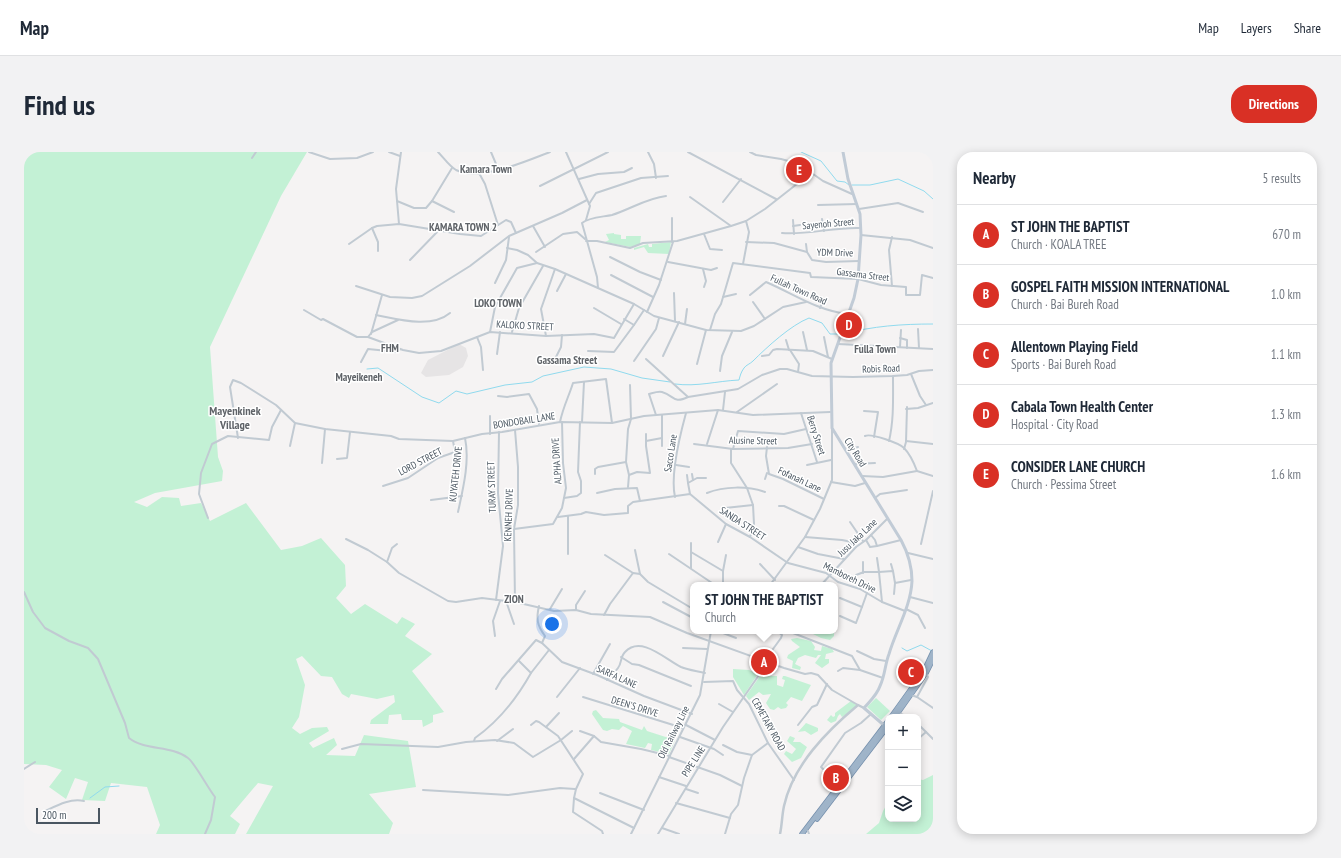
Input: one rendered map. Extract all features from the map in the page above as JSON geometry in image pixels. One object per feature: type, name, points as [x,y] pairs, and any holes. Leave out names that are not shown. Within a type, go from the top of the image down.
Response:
[{"type":"highway","points":[[893,714],[924,671],[933,652]]},
{"type":"highway","points":[[898,714],[926,673],[933,659]]},
{"type":"highway","points":[[808,833],[885,728]]},
{"type":"highway","points":[[802,834],[885,728]]},
{"type":"main road","name":"City Road","points":[[843,152],[851,188],[859,209],[861,234],[858,279],[854,298],[832,359],[830,376],[830,412],[832,428],[908,553],[912,580],[905,610],[882,678],[876,694],[864,708]]},
{"type":"main road","points":[[864,708],[885,726]]},
{"type":"street","points":[[252,158],[256,152]]},
{"type":"street","points":[[309,152],[330,159],[357,158],[373,152]]},
{"type":"street","points":[[389,152],[400,156]]},
{"type":"street","points":[[399,224],[396,190],[401,152]]},
{"type":"street","points":[[438,152],[452,168],[458,171],[479,173],[499,171],[550,152]]},
{"type":"street","points":[[491,152],[499,171]]},
{"type":"street","points":[[539,152],[543,155]]},
{"type":"street","points":[[566,152],[589,204],[590,210],[586,220],[582,223],[597,277],[598,288]]},
{"type":"street","points":[[540,186],[608,152]]},
{"type":"street","points":[[648,152],[654,164],[656,178]]},
{"type":"street","points":[[688,152],[776,199]]},
{"type":"street","points":[[750,152],[756,155],[790,161],[823,181],[853,195]]},
{"type":"street","points":[[397,201],[421,209],[426,208],[432,201],[452,168]]},
{"type":"street","points":[[579,179],[598,174],[624,172],[632,168]]},
{"type":"street","points":[[536,252],[563,234],[571,232],[577,232],[586,240],[630,248],[643,243],[672,242],[704,234],[746,221],[765,209],[802,180],[809,172]]},
{"type":"street","points":[[479,173],[485,184],[498,225]]},
{"type":"street","points":[[589,204],[596,193],[640,178],[668,176]]},
{"type":"street","points":[[724,202],[741,179]]},
{"type":"street","points":[[586,220],[613,215],[655,198],[666,196]]},
{"type":"street","points":[[690,197],[731,226]]},
{"type":"street","points":[[356,286],[382,295],[401,299],[422,296],[470,266],[510,236],[587,200]]},
{"type":"street","points":[[432,201],[454,212]]},
{"type":"street","points":[[859,209],[898,203],[923,212]]},
{"type":"street","points":[[818,205],[856,204]]},
{"type":"street","points":[[588,350],[614,352],[645,311],[661,280],[668,262],[672,242],[672,218]]},
{"type":"street","points":[[822,219],[824,232]]},
{"type":"street","points":[[349,244],[372,228],[399,224],[481,236],[509,220],[516,233]]},
{"type":"street","points":[[793,220],[795,234]]},
{"type":"street","points":[[710,330],[723,297],[732,264],[743,264],[746,258],[746,242],[748,232],[746,221]]},
{"type":"street","points":[[793,226],[800,225]]},
{"type":"street","points":[[533,226],[545,247]]},
{"type":"street","points":[[372,228],[378,242],[378,251]]},
{"type":"street","name":"Sayenoh Street","points":[[782,233],[795,234],[861,228]]},
{"type":"street","points":[[410,260],[439,230]]},
{"type":"street","points":[[704,234],[710,249],[722,250]]},
{"type":"street","points":[[861,234],[910,240],[933,248]]},
{"type":"street","points":[[495,283],[506,260],[510,236]]},
{"type":"street","points":[[892,237],[889,250],[892,286]]},
{"type":"street","name":"YDM Drive","points":[[746,242],[774,243],[807,252],[812,260],[826,262],[859,261]]},
{"type":"street","points":[[806,244],[807,252]]},
{"type":"street","points":[[507,248],[517,250],[528,255],[537,263],[555,268],[634,304],[660,318],[706,330],[732,332],[748,329],[783,307],[806,302]]},
{"type":"street","points":[[610,257],[640,272],[661,280]]},
{"type":"street","points":[[668,262],[711,270],[717,268]]},
{"type":"street","points":[[490,332],[495,307],[517,268],[537,263]]},
{"type":"street","name":"Gassama Street","points":[[743,264],[810,273],[810,277],[858,279],[871,283],[906,287],[906,295],[920,295],[922,275],[933,278]]},
{"type":"street","points":[[512,332],[519,308],[544,266]]},
{"type":"street","points":[[546,336],[541,309],[555,268]]},
{"type":"street","points":[[704,269],[706,281],[704,288]]},
{"type":"street","points":[[556,291],[566,274]]},
{"type":"street","points":[[611,275],[653,297]]},
{"type":"street","name":"Fullah Town Road","points":[[750,295],[766,282],[788,291],[806,302],[820,308],[831,312],[847,314]]},
{"type":"street","points":[[674,293],[676,311],[675,321]]},
{"type":"street","points":[[723,297],[736,294]]},
{"type":"street","points":[[368,337],[382,295]]},
{"type":"street","points":[[820,308],[824,301]]},
{"type":"street","points":[[753,302],[765,319]]},
{"type":"street","points":[[594,308],[621,324],[634,304]]},
{"type":"street","points":[[685,324],[687,309]]},
{"type":"street","name":"KALOKO STREET","points":[[304,310],[312,316],[321,320],[323,319],[357,337],[368,337],[380,340],[400,349],[419,353],[441,351],[490,332],[512,332],[546,336],[562,334],[594,334],[615,337],[621,324]]},
{"type":"street","points":[[376,315],[399,319],[429,321],[446,316],[450,313]]},
{"type":"street","points":[[634,361],[656,329],[660,318]]},
{"type":"street","points":[[370,334],[399,319]]},
{"type":"street","points":[[624,319],[634,324]]},
{"type":"street","points":[[663,356],[679,322]]},
{"type":"street","points":[[918,329],[919,348]]},
{"type":"street","points":[[697,364],[706,330]]},
{"type":"street","points":[[900,348],[901,330]]},
{"type":"street","points":[[497,354],[500,332]]},
{"type":"street","points":[[720,371],[722,356],[732,332]]},
{"type":"street","points":[[803,332],[807,350]]},
{"type":"street","points":[[555,359],[561,347],[562,334]]},
{"type":"street","points":[[477,337],[481,347],[483,370]]},
{"type":"street","points":[[824,337],[828,357]]},
{"type":"street","points":[[900,338],[907,340],[907,348]]},
{"type":"street","points":[[786,340],[789,350],[799,364],[798,372]]},
{"type":"street","points":[[837,344],[933,349]]},
{"type":"street","points":[[361,362],[368,349],[398,352],[400,349]]},
{"type":"street","points":[[762,356],[769,355],[774,349],[807,350],[832,359]]},
{"type":"street","points":[[646,359],[688,397]]},
{"type":"street","name":"Robis Road","points":[[656,415],[649,394],[661,392],[676,400],[683,400],[688,397],[738,389],[772,371],[787,369],[812,376],[893,376],[933,370]]},
{"type":"street","points":[[911,373],[920,396],[926,405]]},
{"type":"street","points":[[890,441],[894,412],[892,407],[893,376]]},
{"type":"street","points":[[564,498],[581,494],[581,481],[578,472],[584,382],[606,379],[612,423]]},
{"type":"street","points":[[238,438],[230,387],[231,381],[234,381],[276,405],[295,423],[290,446]]},
{"type":"street","name":"ALPHA DRIVE","points":[[558,517],[566,488],[561,422],[564,406],[574,383],[584,382]]},
{"type":"street","points":[[737,412],[777,384]]},
{"type":"street","points":[[628,487],[629,475],[626,462],[628,429],[631,419],[630,385]]},
{"type":"street","points":[[723,410],[725,392]]},
{"type":"street","points":[[498,396],[507,397],[529,394],[537,409],[539,424]]},
{"type":"street","points":[[904,449],[906,441],[906,408],[918,408],[933,403]]},
{"type":"street","points":[[208,518],[199,494],[204,461],[210,447],[216,441],[228,436],[269,440],[272,427],[281,410]]},
{"type":"street","points":[[707,444],[718,410]]},
{"type":"street","name":"BONDOBAIL LANE","points":[[295,423],[325,429],[391,436],[399,439],[453,441],[515,430],[539,424],[561,422],[612,423],[656,415],[718,410],[753,415],[830,412]]},
{"type":"street","points":[[864,411],[878,412],[874,437]]},
{"type":"street","name":"Sacco Lane","points":[[675,497],[673,488],[676,465],[686,413]]},
{"type":"street","name":"Berry Street","points":[[801,413],[817,462]]},
{"type":"street","points":[[662,415],[662,446]]},
{"type":"street","points":[[490,416],[490,434]]},
{"type":"street","points":[[760,564],[775,580],[805,537],[814,520],[831,482],[832,428]]},
{"type":"street","points":[[322,463],[325,429]]},
{"type":"street","points":[[750,537],[754,524],[754,505],[747,488],[731,463],[732,449],[738,431],[784,434],[806,429]]},
{"type":"street","name":"KENNEH DRIVE","points":[[515,430],[518,460],[518,495],[514,529],[515,602]]},
{"type":"street","points":[[337,459],[346,458],[350,432]]},
{"type":"street","name":"TURAY STREET","points":[[496,600],[502,542],[498,493],[499,432]]},
{"type":"street","points":[[629,475],[637,472],[651,472],[646,434]]},
{"type":"street","points":[[865,436],[868,435],[890,441],[904,449],[917,470]]},
{"type":"street","name":"KUYATEH DRIVE","points":[[458,512],[462,496],[467,449],[465,438]]},
{"type":"street","points":[[646,441],[662,438]]},
{"type":"street","name":"LORD STREET","points":[[383,486],[408,478],[438,458],[455,452],[453,441]]},
{"type":"street","points":[[906,441],[933,444]]},
{"type":"street","name":"Alusine Street","points":[[694,444],[707,444],[732,449],[767,447],[788,448],[812,444]]},
{"type":"street","points":[[765,479],[768,473],[767,447]]},
{"type":"street","points":[[846,451],[858,447]]},
{"type":"street","points":[[806,465],[832,460]]},
{"type":"street","points":[[595,474],[595,469],[598,467],[626,462]]},
{"type":"street","points":[[854,464],[875,463]]},
{"type":"street","points":[[676,465],[689,467]]},
{"type":"street","points":[[862,476],[883,477],[917,470],[933,476]]},
{"type":"street","name":"Fofanah Lane","points":[[768,473],[824,499]]},
{"type":"street","points":[[692,474],[693,480]]},
{"type":"street","points":[[514,529],[553,524],[558,517],[586,512],[604,515],[628,513],[628,506],[633,502],[690,494],[686,475]]},
{"type":"street","points":[[688,482],[706,478]]},
{"type":"street","points":[[831,482],[855,486],[865,484]]},
{"type":"street","points":[[597,493],[628,487],[637,488],[640,502]]},
{"type":"street","points":[[707,493],[716,489],[747,488],[765,492]]},
{"type":"street","points":[[875,498],[880,494],[906,490]]},
{"type":"street","points":[[921,544],[933,491]]},
{"type":"street","name":"SANDA STREET","points":[[690,494],[726,524],[750,537],[788,563]]},
{"type":"street","points":[[431,500],[462,496]]},
{"type":"street","points":[[725,508],[754,505]]},
{"type":"street","points":[[779,506],[784,506],[814,520]]},
{"type":"street","points":[[568,516],[568,554]]},
{"type":"street","name":"Jusu Jaka Lane","points":[[824,582],[856,547],[865,541],[887,519]]},
{"type":"street","points":[[850,522],[870,547],[901,540]]},
{"type":"street","points":[[718,542],[726,524]]},
{"type":"street","points":[[871,535],[877,546]]},
{"type":"street","points":[[805,537],[842,540],[847,541],[856,547]]},
{"type":"street","points":[[346,539],[354,542],[387,562],[399,573],[448,601],[456,602],[482,598],[539,606],[563,612],[576,610],[591,614],[650,617],[690,633]]},
{"type":"street","points":[[691,543],[691,569]]},
{"type":"street","points":[[387,562],[392,548],[397,544]]},
{"type":"street","points":[[798,547],[818,554],[844,559]]},
{"type":"street","points":[[634,550],[640,574]]},
{"type":"street","points":[[691,552],[723,570]]},
{"type":"street","points":[[908,553],[933,559]]},
{"type":"street","points":[[669,554],[710,582]]},
{"type":"street","points":[[604,555],[633,572],[640,574],[648,582],[690,607]]},
{"type":"street","points":[[723,582],[723,570],[726,555]]},
{"type":"street","points":[[878,558],[882,602]]},
{"type":"street","points":[[863,562],[863,573]]},
{"type":"street","name":"Mamboreh Drive","points":[[788,563],[814,569],[830,576],[838,582],[851,585],[882,602],[918,614],[925,628]]},
{"type":"street","points":[[892,564],[895,583],[894,594]]},
{"type":"street","points":[[856,575],[863,573],[893,571]]},
{"type":"street","points":[[604,615],[633,572]]},
{"type":"street","points":[[895,583],[912,580]]},
{"type":"street","points":[[550,609],[562,589]]},
{"type":"street","points":[[576,610],[576,605],[585,590]]},
{"type":"street","points":[[24,592],[34,612],[45,628],[69,641],[88,648],[98,659],[125,723],[129,738],[135,742],[171,750],[189,759],[215,797],[211,820],[205,834]]},
{"type":"street","points":[[840,616],[856,623],[867,593]]},
{"type":"street","points":[[909,596],[933,603]]},
{"type":"street","points":[[840,598],[862,607]]},
{"type":"street","points":[[495,636],[493,622],[500,601]]},
{"type":"street","points":[[506,601],[514,624]]},
{"type":"street","points":[[663,602],[690,616]]},
{"type":"street","points":[[496,689],[502,679],[536,640],[542,642],[545,636],[539,628],[536,620],[539,606]]},
{"type":"street","points":[[694,634],[768,662],[805,674],[814,674],[821,677],[832,690],[864,708]]},
{"type":"street","name":"Old Railway Line","points":[[630,834],[644,810],[669,757],[692,714],[704,682],[711,634]]},
{"type":"street","points":[[726,634],[736,638]]},
{"type":"street","points":[[765,660],[782,638],[781,634]]},
{"type":"street","points":[[796,634],[852,656],[860,670]]},
{"type":"street","name":"SARFA LANE","points":[[542,642],[562,662],[692,714]]},
{"type":"street","points":[[593,674],[610,644]]},
{"type":"street","points":[[607,680],[619,668],[621,657],[632,646],[639,645],[655,651],[681,666],[705,673]]},
{"type":"street","points":[[683,648],[708,649]]},
{"type":"street","points":[[474,741],[475,738],[489,727],[510,705],[531,673],[549,650]]},
{"type":"street","points":[[857,651],[874,659],[887,661]]},
{"type":"street","points":[[621,657],[632,664],[639,664],[691,686]]},
{"type":"street","points":[[519,661],[531,673]]},
{"type":"street","name":"PIPE LINE","points":[[658,834],[715,740],[768,662]]},
{"type":"street","points":[[557,697],[580,668]]},
{"type":"street","points":[[838,671],[843,668],[860,670],[882,678]]},
{"type":"street","points":[[917,697],[928,677],[926,673]]},
{"type":"street","name":"CEMETARY ROAD","points":[[704,682],[733,681],[737,690],[744,697],[768,743],[794,780]]},
{"type":"street","points":[[798,725],[812,707],[817,705],[827,684]]},
{"type":"street","points":[[911,695],[917,697],[933,708]]},
{"type":"street","name":"DEEN'S DRIVE","points":[[583,697],[684,729]]},
{"type":"street","points":[[719,704],[734,712]]},
{"type":"street","points":[[780,834],[784,806],[794,780],[824,736],[858,705]]},
{"type":"street","points":[[546,727],[559,713]]},
{"type":"street","points":[[823,769],[821,767],[844,733],[862,723],[871,714]]},
{"type":"street","points":[[530,725],[537,721],[546,727],[561,740],[574,759],[583,775],[576,789],[573,812],[602,831],[603,834]]},
{"type":"street","points":[[686,725],[715,740]]},
{"type":"street","points":[[921,727],[933,739]]},
{"type":"street","points":[[497,741],[514,729]]},
{"type":"street","points":[[342,749],[361,744],[377,746],[401,744],[438,747],[474,741],[497,741],[514,744],[533,758],[572,731]]},
{"type":"street","points":[[580,731],[594,736],[601,742],[641,748],[669,757],[720,775],[742,786]]},
{"type":"street","points":[[921,736],[926,732]]},
{"type":"street","points":[[574,759],[594,736]]},
{"type":"street","points":[[680,737],[711,748],[723,756]]},
{"type":"street","points":[[725,834],[730,818],[738,805],[748,763],[752,755],[768,743]]},
{"type":"street","points":[[723,745],[737,752],[752,755]]},
{"type":"street","points":[[24,768],[35,762]]},
{"type":"street","points":[[659,777],[698,793]]},
{"type":"street","points":[[423,790],[508,795],[560,788],[576,789]]},
{"type":"street","points":[[600,793],[644,810]]},
{"type":"street","points":[[574,798],[634,828]]},
{"type":"street","points":[[43,812],[68,802],[76,800],[84,801]]},
{"type":"street","points":[[676,803],[730,818]]},
{"type":"street","points":[[662,828],[680,834]]},
{"type":"shaded area","points":[[459,344],[466,348],[468,356],[463,367],[449,375],[426,377],[421,373],[428,360]]},
{"type":"green space","points":[[24,152],[307,152],[281,196],[210,347],[218,457],[223,471],[222,481],[155,493],[134,502],[147,507],[162,497],[179,498],[181,506],[201,503],[210,521],[246,503],[281,550],[302,546],[321,538],[345,565],[346,586],[336,598],[351,614],[365,604],[397,624],[402,617],[415,624],[405,636],[432,654],[412,671],[444,712],[433,715],[433,722],[423,727],[422,720],[402,720],[401,714],[389,715],[388,724],[370,724],[371,720],[395,702],[394,695],[377,699],[351,694],[349,698],[342,694],[332,677],[321,676],[302,656],[296,659],[305,685],[299,717],[292,728],[300,734],[312,728],[327,727],[329,731],[309,743],[313,748],[334,738],[337,745],[326,755],[355,756],[364,735],[408,741],[416,787],[369,794],[393,823],[389,834],[246,834],[273,786],[258,783],[230,816],[240,824],[235,834],[156,834],[160,825],[147,787],[111,783],[105,801],[82,800],[88,782],[75,778],[66,799],[49,787],[62,770],[46,765],[24,764]]},
{"type":"green space","points":[[614,233],[621,235],[621,239],[626,239],[626,236],[641,236],[640,244],[630,247],[605,242],[609,240],[606,234]]},
{"type":"green space","points":[[671,242],[669,254],[648,253],[644,247],[634,250],[634,248],[648,244],[649,247],[652,247],[652,244]]},
{"type":"green space","points":[[813,634],[834,634],[830,640]]},
{"type":"green space","points":[[797,638],[811,641],[815,647],[814,650],[821,651],[822,646],[832,649],[834,652],[826,654],[825,659],[829,659],[829,663],[822,668],[815,663],[821,655],[818,655],[816,658],[805,655],[798,658],[795,664],[801,667],[800,670],[792,668],[793,661],[787,658],[788,655],[800,647],[791,639]]},
{"type":"green space","points":[[906,660],[922,665],[913,681],[903,677]]},
{"type":"green space","points":[[733,669],[749,670],[758,674],[744,695],[733,677]]},
{"type":"green space","points":[[760,676],[777,676],[777,685],[783,687],[785,680],[782,679],[783,676],[811,685],[802,701],[791,697],[786,703],[788,705],[786,708],[781,709],[778,707],[774,710],[770,709],[766,703],[771,694],[763,695],[759,692],[749,700],[746,696]]},
{"type":"green space","points":[[876,698],[890,711],[885,714],[881,720],[867,707]]},
{"type":"green space","points":[[851,701],[858,706],[842,717],[840,714],[836,721],[831,723],[827,720],[831,715],[833,717],[835,716],[835,713]]},
{"type":"green space","points":[[596,710],[603,718],[619,719],[620,722],[642,730],[644,726],[647,731],[675,740],[669,754],[651,750],[652,744],[648,743],[645,748],[626,744],[632,731],[623,726],[619,730],[603,730],[592,714],[593,711]]},
{"type":"green space","points":[[806,723],[818,728],[818,731],[811,735],[805,731],[798,732]]},
{"type":"green space","points":[[790,736],[795,738],[793,742],[800,742],[807,747],[801,758],[792,762],[784,754],[786,751],[792,754],[796,749],[787,741]]},
{"type":"green space","points":[[933,775],[933,834],[866,834],[879,823],[885,808],[885,822],[921,822],[921,780]]},
{"type":"waterway","points":[[801,152],[821,161],[837,181],[845,182],[849,185]]},
{"type":"waterway","points":[[852,185],[870,185],[898,179],[924,191],[933,199]]},
{"type":"waterway","points":[[675,384],[683,385],[739,380],[742,371],[746,366],[787,331],[809,318],[822,323],[830,334],[840,334]]},
{"type":"waterway","points":[[843,334],[888,326],[933,324]]},
{"type":"waterway","points":[[367,369],[378,368],[422,397],[439,403],[456,391],[467,394],[505,385],[532,382],[543,376],[584,367],[611,369],[642,378],[670,382]]},
{"type":"waterway","points":[[902,648],[907,651],[921,645],[932,651]]},
{"type":"waterway","points":[[90,798],[105,787],[119,786]]},
{"type":"place","name":"CONSIDER LANE CHURCH","points":[[799,170]]},
{"type":"place","name":"Cabala Town Health Center","points":[[849,325]]},
{"type":"place","name":"ST JOHN THE BAPTIST","points":[[764,662]]},
{"type":"place","name":"Allentown Playing Field","points":[[911,672]]},
{"type":"place","name":"GOSPEL FAITH MISSION INTERNATIONAL","points":[[836,778]]},
{"type":"district","name":"Kamara Town","points":[[486,169]]},
{"type":"district","name":"KAMARA TOWN 2","points":[[463,227]]},
{"type":"district","name":"LOKO TOWN","points":[[498,303]]},
{"type":"district","name":"FHM","points":[[390,348]]},
{"type":"district","name":"Fulla Town","points":[[875,349]]},
{"type":"district","name":"Gassama Street","points":[[567,360]]},
{"type":"district","name":"Mayeikeneh","points":[[359,377]]},
{"type":"district","name":"Mayenkinek Village","points":[[235,418]]},
{"type":"district","name":"ZION","points":[[514,599]]}]
